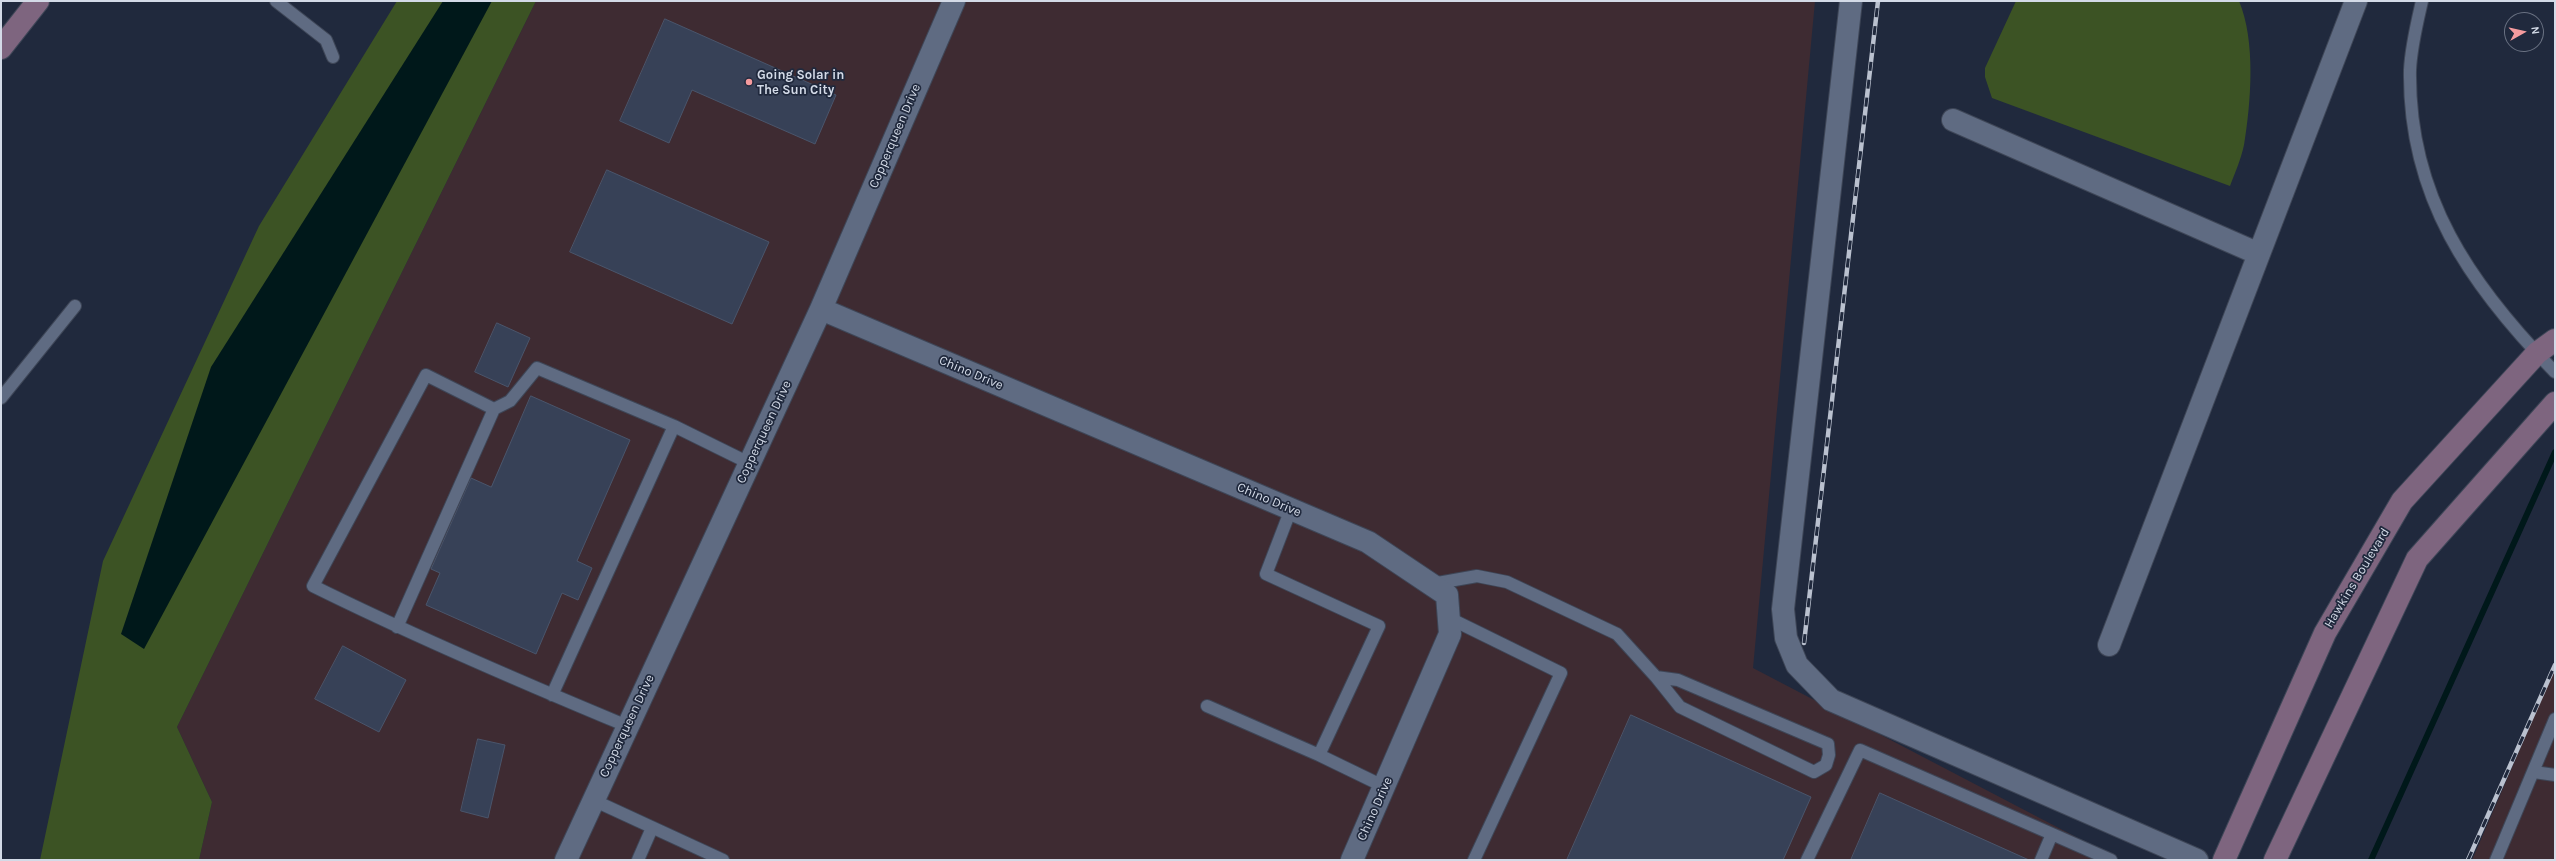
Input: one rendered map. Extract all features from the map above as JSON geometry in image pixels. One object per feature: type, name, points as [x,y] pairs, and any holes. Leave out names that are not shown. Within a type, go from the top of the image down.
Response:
[{"type":"main road","points":[[1,48],[38,1]]},
{"type":"main road","name":"Hawkins Boulevard","points":[[2224,860],[2325,633],[2402,501],[2537,353],[2555,340]]},
{"type":"main road","points":[[2275,860],[2417,559],[2555,403]]},
{"type":"street","name":"Copperqueen Drive","points":[[566,860],[820,309],[954,1]]},
{"type":"street","points":[[1851,1],[1783,609],[1786,638],[1797,665],[1831,700],[2197,860]]},
{"type":"street","points":[[2109,646],[2356,1]]},
{"type":"street","points":[[1953,120],[2259,254]]},
{"type":"street","name":"Chino Drive","points":[[820,309],[1368,542],[1447,595],[1450,634],[1385,787],[1352,860]]},
{"type":"lane","points":[[276,1],[326,40],[333,57]]},
{"type":"lane","points":[[2422,1],[2410,68],[2412,111],[2427,187],[2440,219],[2459,253],[2488,294],[2537,353],[2555,372]]},
{"type":"lane","points":[[1,398],[75,306]]},
{"type":"lane","points":[[397,627],[494,409],[510,401],[537,368],[674,426],[749,463]]},
{"type":"lane","points":[[494,409],[426,374],[313,586],[397,627],[627,726]]},
{"type":"lane","points":[[552,695],[674,426]]},
{"type":"lane","points":[[1291,509],[1266,574],[1379,626],[1319,755]]},
{"type":"lane","points":[[1431,584],[1477,576],[1506,582],[1617,634],[1656,676],[1680,707],[1814,772],[1826,765],[1829,754],[1828,744],[1678,680],[1656,676]]},
{"type":"lane","points":[[1449,618],[1561,673],[1474,860]]},
{"type":"lane","points":[[1207,706],[1319,755],[1385,787]]},
{"type":"lane","points":[[2496,860],[2555,719]]},
{"type":"lane","points":[[1807,860],[1860,750],[2111,860]]},
{"type":"lane","points":[[2534,772],[2555,775]]},
{"type":"lane","points":[[593,800],[723,860]]},
{"type":"lane","points":[[638,860],[652,828]]},
{"type":"lane","points":[[2042,860],[2052,834]]},
{"type":"shaded area","points":[[443,1],[492,1],[144,649],[121,634],[211,367]]},
{"type":"shaded area","points":[[536,1],[1815,1],[1753,668],[2120,860],[199,860],[212,802],[177,727]]},
{"type":"shaded area","points":[[2555,668],[2555,860],[2472,860]]},
{"type":"green space","points":[[397,1],[536,1],[177,727],[212,802],[199,860],[40,860],[103,561],[259,226]]},
{"type":"green space","points":[[2016,1],[2239,1],[2248,34],[2250,53],[2250,92],[2244,145],[2240,161],[2230,186],[1992,98],[1985,77],[1985,68]]},
{"type":"building","points":[[665,19],[836,95],[815,144],[692,90],[669,143],[620,121]]},
{"type":"building","points":[[607,170],[769,242],[732,324],[570,252]]},
{"type":"building","points":[[497,323],[530,338],[508,387],[475,372]]},
{"type":"building","points":[[531,396],[630,440],[577,561],[592,568],[578,600],[562,593],[536,654],[426,605],[440,573],[431,569],[471,478],[491,487]]},
{"type":"building","points":[[343,646],[406,680],[379,732],[315,699]]},
{"type":"building","points":[[1631,715],[1811,797],[1783,860],[1567,860]]},
{"type":"building","points":[[478,739],[505,745],[488,818],[461,811]]},
{"type":"building","points":[[1880,793],[2029,860],[1851,860]]},
{"type":"waterway","points":[[2371,860],[2555,452]]},
{"type":"railway","points":[[1804,643],[1878,1]]},
{"type":"railway","points":[[2468,860],[2555,665]]},
{"type":"place","name":"Going Solar in The Sun City","points":[[749,82]]}]
